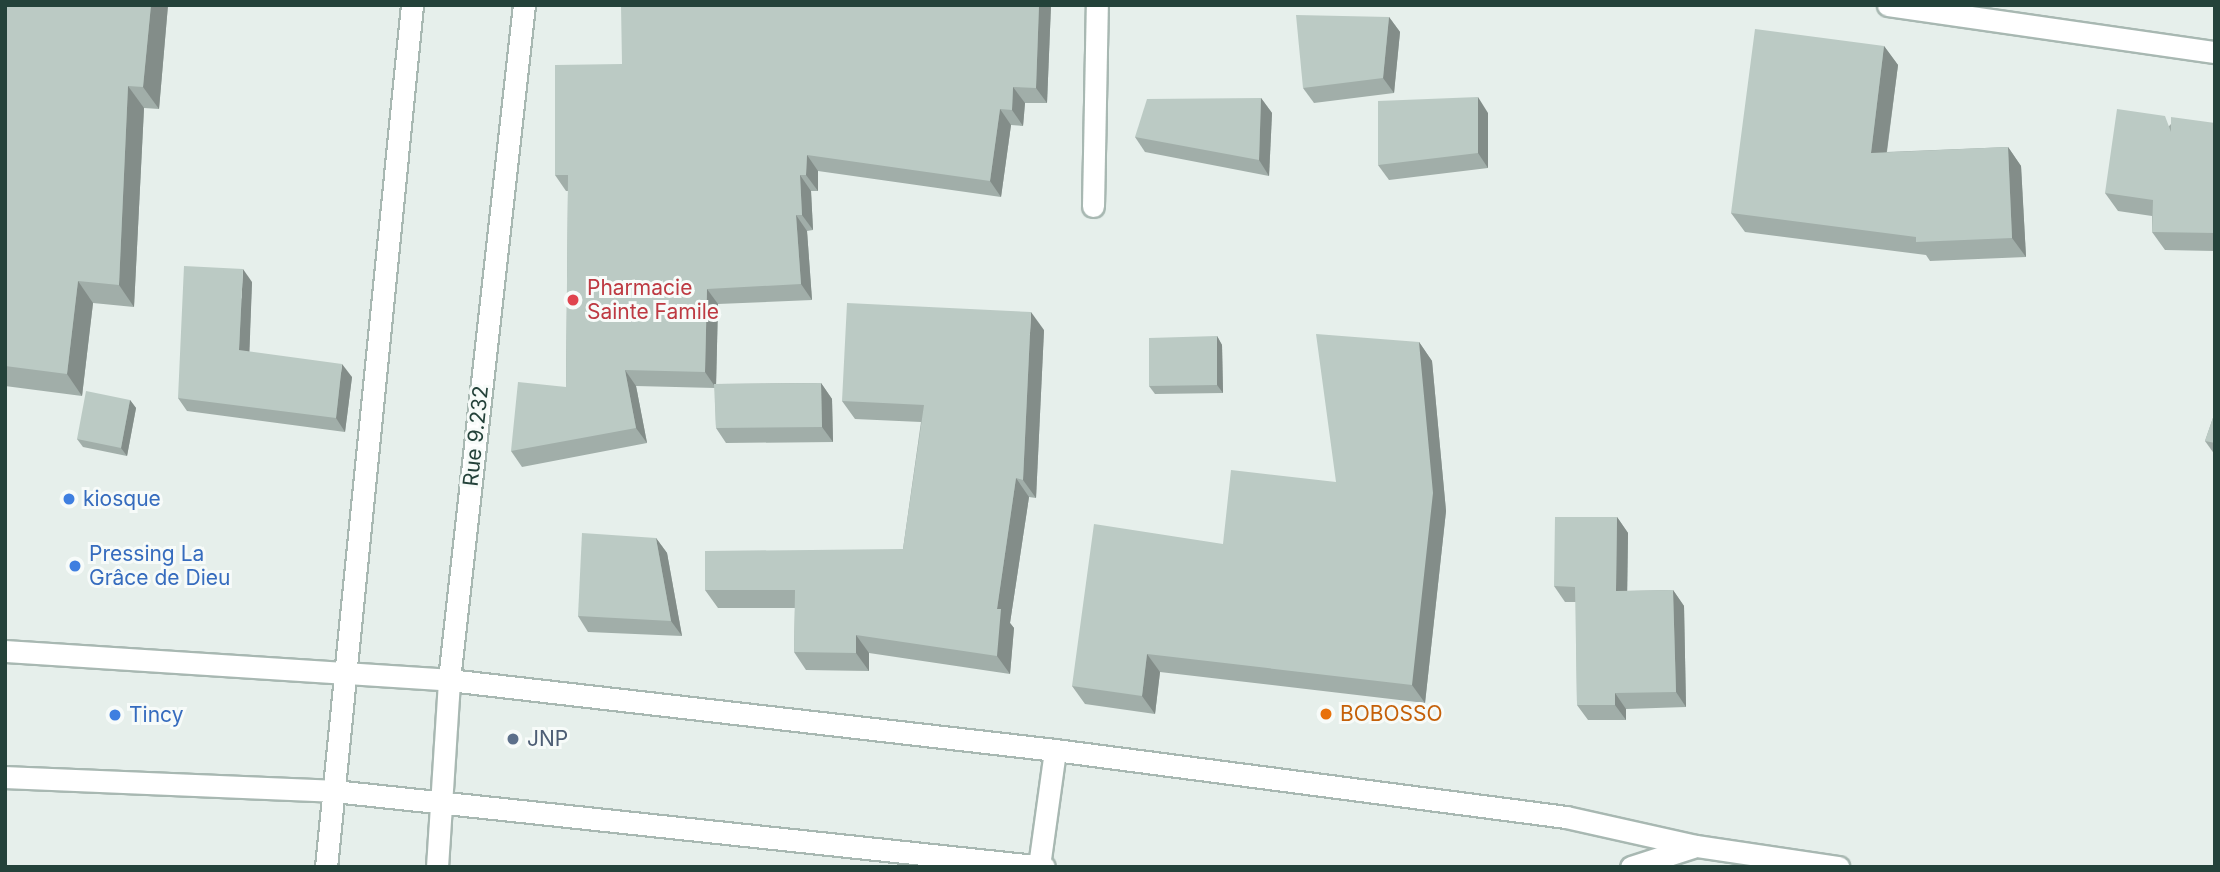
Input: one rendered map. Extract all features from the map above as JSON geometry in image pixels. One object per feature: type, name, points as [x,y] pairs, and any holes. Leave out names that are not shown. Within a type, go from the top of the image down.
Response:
[{"type":"street","points":[[326,867],[412,5]]},
{"type":"street","name":"Rue 9.232","points":[[436,867],[443,801],[449,680],[524,5]]},
{"type":"street","points":[[1093,206],[1097,5]]},
{"type":"street","points":[[1888,5],[2215,52]]},
{"type":"street","points":[[5,651],[343,676],[449,680],[1055,750],[1566,817],[1696,846],[1838,867]]},
{"type":"street","points":[[1038,866],[1055,750]]},
{"type":"street","points":[[5,777],[334,791],[1044,867]]},
{"type":"street","points":[[1632,867],[1696,846]]},
{"type":"building","points":[[5,5],[151,5],[143,87],[128,86],[119,285],[78,281],[67,374],[5,366]]},
{"type":"building","points":[[621,5],[1039,5],[1036,88],[1013,87],[1012,110],[1000,109],[990,181],[807,155],[806,175],[800,175],[802,215],[796,215],[801,284],[707,289],[705,372],[625,370],[636,428],[511,451],[518,382],[566,387],[568,175],[555,175],[555,65],[622,64]]},
{"type":"building","points":[[1296,15],[1389,17],[1383,78],[1303,88]]},
{"type":"building","points":[[1755,29],[1884,46],[1871,153],[2008,147],[2012,238],[1916,242],[1916,237],[1731,213]]},
{"type":"building","points":[[1478,97],[1478,153],[1378,165],[1378,101]]},
{"type":"building","points":[[1261,98],[1259,160],[1135,137],[1147,99]]},
{"type":"building","points":[[2117,109],[2165,116],[2171,132],[2171,117],[2215,123],[2215,233],[2152,232],[2153,200],[2105,193]]},
{"type":"building","points":[[184,266],[243,269],[239,350],[342,364],[336,418],[178,398]]},
{"type":"building","points":[[847,303],[1031,312],[1023,480],[1016,478],[997,609],[1001,609],[997,656],[856,635],[856,653],[794,652],[795,590],[705,590],[705,551],[903,549],[924,405],[842,401]]},
{"type":"building","points":[[1316,334],[1419,342],[1433,493],[1412,685],[1147,654],[1142,696],[1072,686],[1094,524],[1223,544],[1231,470],[1336,482]]},
{"type":"building","points":[[1217,336],[1217,385],[1149,386],[1149,338]]},
{"type":"building","points":[[821,383],[822,427],[716,428],[714,384]]},
{"type":"building","points":[[86,391],[130,400],[121,448],[77,439]]},
{"type":"building","points":[[2215,412],[2215,443],[2205,441]]},
{"type":"building","points":[[1555,517],[1617,517],[1616,591],[1673,590],[1676,692],[1615,693],[1615,705],[1577,705],[1575,587],[1554,586]]},
{"type":"building","points":[[582,533],[656,538],[671,621],[578,616]]},
{"type":"place","name":"Pharmacie Sainte Famile","points":[[573,300]]},
{"type":"place","name":"kiosque","points":[[69,499]]},
{"type":"place","name":"Pressing La Grâce de Dieu","points":[[75,566]]},
{"type":"place","name":"BOBOSSO","points":[[1326,714]]},
{"type":"place","name":"Tincy","points":[[115,715]]},
{"type":"place","name":"JNP","points":[[513,739]]}]
